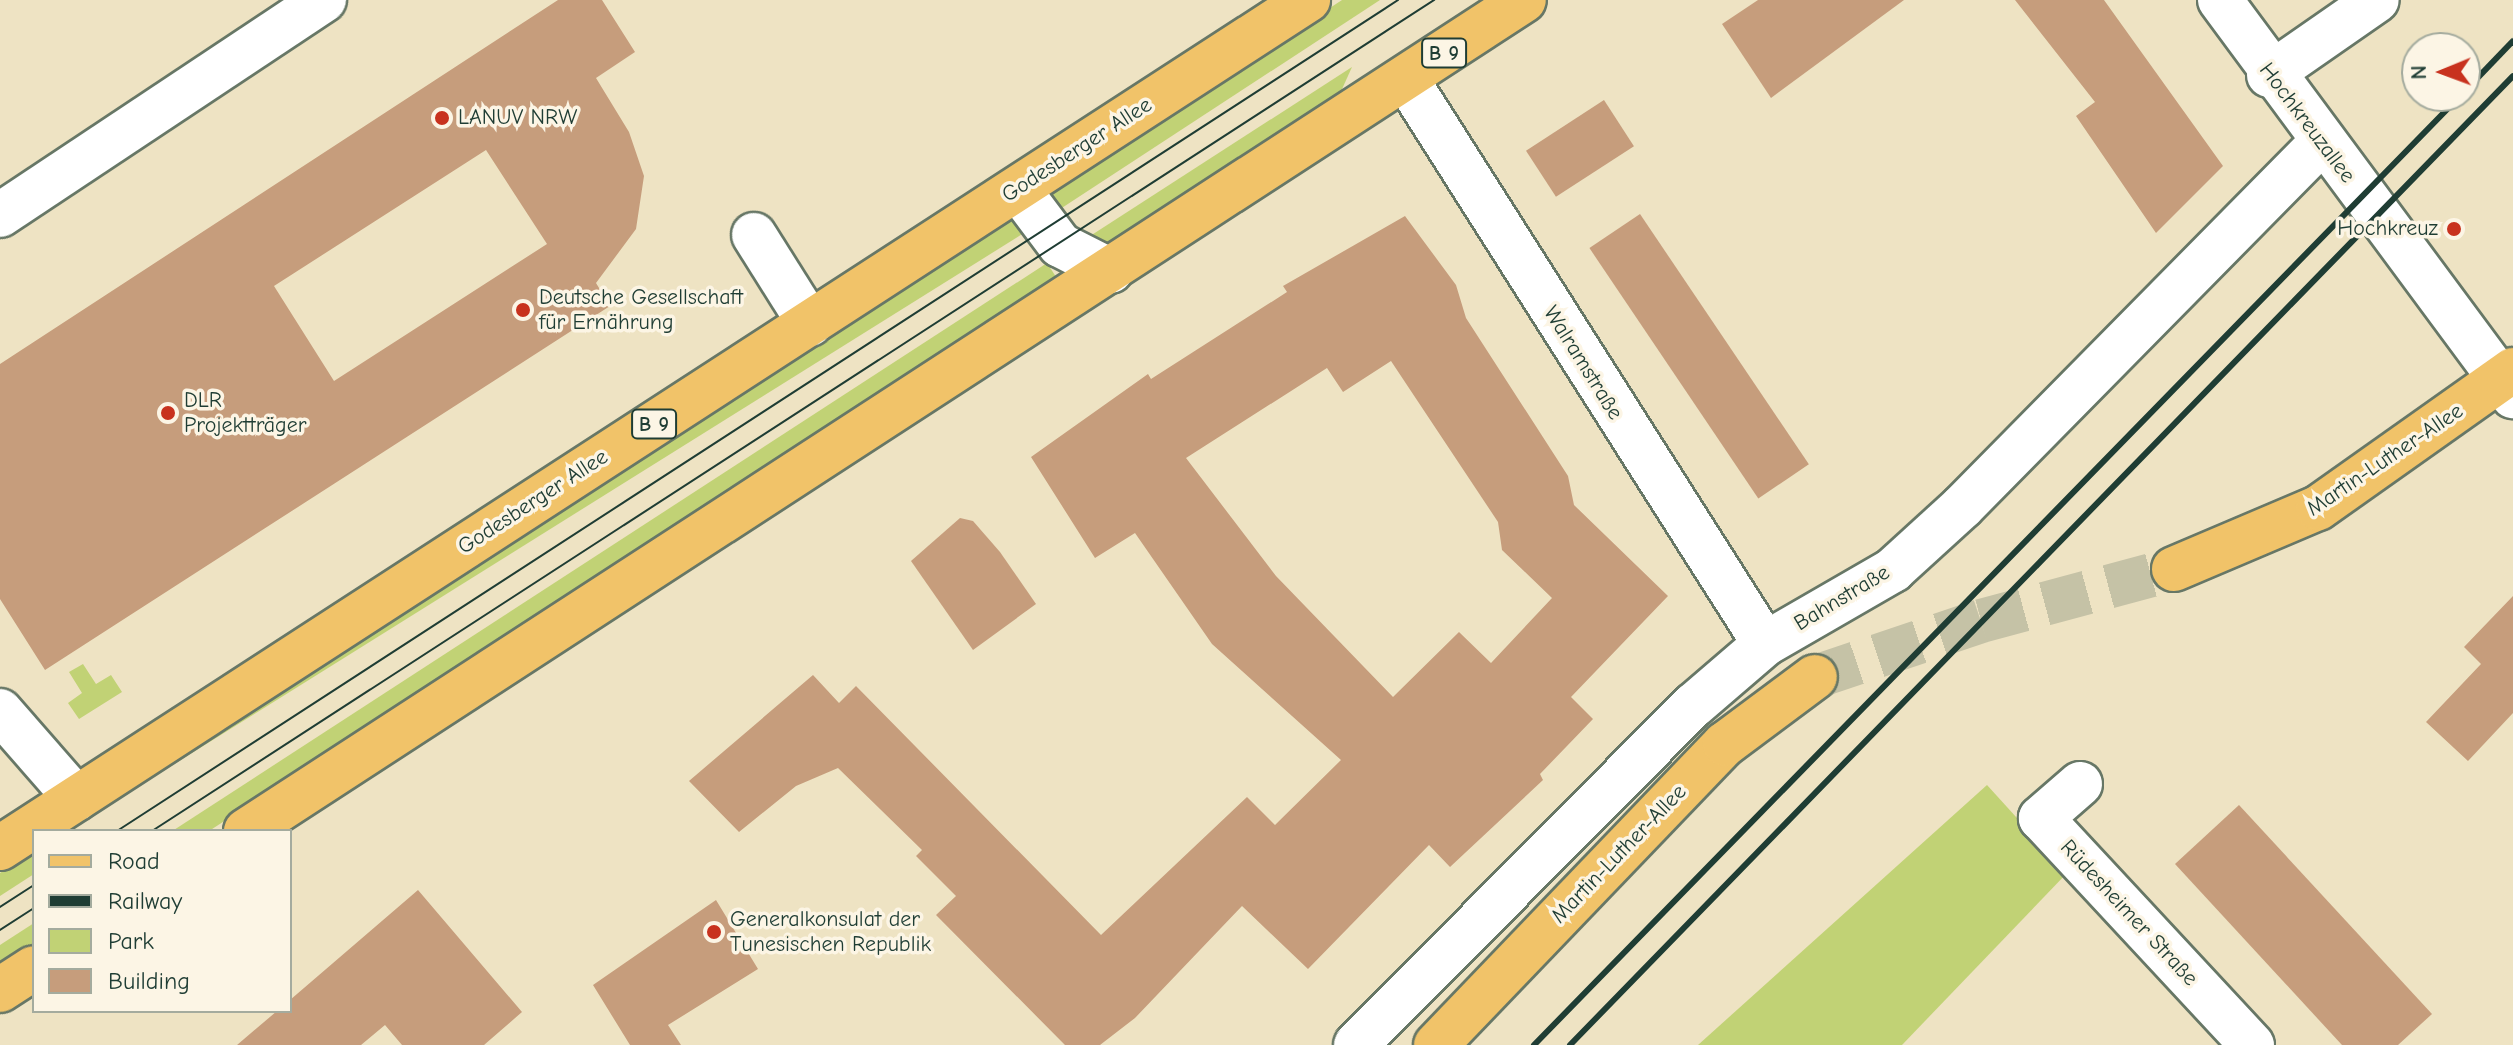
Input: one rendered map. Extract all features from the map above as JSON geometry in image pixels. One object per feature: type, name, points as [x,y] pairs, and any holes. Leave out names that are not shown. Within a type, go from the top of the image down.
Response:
[{"type":"main road","name":"B 9","points":[[249,829],[1524,0]]},
{"type":"main road","name":"Godesberger Allee","points":[[0,848],[1018,189],[1294,4]]},
{"type":"main road","name":"Martin-Luther-Allee","points":[[2174,569],[2318,508],[2509,381]]},
{"type":"main road","name":"Martin-Luther-Allee","points":[[1436,1045],[1725,744],[1815,677]]},
{"type":"main road","points":[[0,990],[32,969]]},
{"type":"street","points":[[0,215],[324,0]]},
{"type":"street","name":"Hochkreuzallee","points":[[2220,0],[2269,75],[2509,381]]},
{"type":"street","points":[[2269,75],[2377,0]]},
{"type":"street","name":"Walramstraße","points":[[1406,79],[1765,644]]},
{"type":"street","name":"Bahnstraße","points":[[1356,1045],[1694,705],[1765,644],[1893,570],[2321,143]]},
{"type":"street","points":[[1018,189],[1060,245],[1111,271]]},
{"type":"street","points":[[754,235],[810,324]]},
{"type":"street","points":[[0,711],[76,798]]},
{"type":"street","name":"Rüdesheimer Straße","points":[[2080,784],[2041,818],[2252,1045]]},
{"type":"green space","points":[[1342,0],[1380,0],[1048,217],[1038,201]]},
{"type":"green space","points":[[1352,67],[1338,98],[1110,246],[1087,238]]},
{"type":"green space","points":[[1017,215],[1027,231],[70,829],[63,829],[55,816]]},
{"type":"green space","points":[[1047,263],[1058,280],[212,829],[175,829]]},
{"type":"green space","points":[[83,664],[96,684],[111,675],[122,692],[79,719],[68,703],[82,693],[69,672]]},
{"type":"green space","points":[[1987,785],[2067,873],[1902,1045],[1698,1045]]},
{"type":"green space","points":[[32,852],[32,875],[0,896],[0,873]]},
{"type":"green space","points":[[32,924],[32,946],[0,967],[0,945]]},
{"type":"building","points":[[558,0],[602,0],[635,52],[596,78],[629,132],[644,176],[636,229],[596,283],[610,306],[45,670],[0,599],[0,364]],"holes":[[[486,150],[547,244],[334,381],[274,286]]]},
{"type":"building","points":[[1758,0],[1904,0],[1771,98],[1722,24]]},
{"type":"building","points":[[2015,0],[2104,0],[2223,166],[2156,233],[2076,116],[2095,102]]},
{"type":"building","points":[[1604,100],[1634,146],[1556,197],[1526,151]]},
{"type":"building","points":[[1640,214],[1809,464],[1758,498],[1589,248]]},
{"type":"building","points":[[1405,216],[1456,285],[1466,318],[1568,476],[1574,505],[1668,596],[1571,697],[1593,719],[1540,774],[1543,780],[1450,867],[1429,845],[1308,969],[1242,906],[1135,1018],[1100,1045],[1065,1045],[936,915],[956,896],[916,856],[922,850],[838,768],[796,786],[739,832],[689,781],[813,675],[839,703],[856,686],[1101,935],[1247,797],[1275,825],[1341,760],[1212,644],[1135,533],[1095,558],[1031,457],[1148,374],[1151,379],[1287,292],[1283,286]],"holes":[[[1391,361],[1498,522],[1502,550],[1552,598],[1491,663],[1459,632],[1393,697],[1276,576],[1186,458],[1327,368],[1343,392]]]},
{"type":"building","points":[[960,518],[973,521],[1000,552],[1036,604],[973,650],[911,561]]},
{"type":"building","points":[[2513,596],[2513,713],[2468,761],[2426,722],[2481,664],[2464,647]]},
{"type":"building","points":[[2239,805],[2432,1014],[2398,1045],[2342,1045],[2175,864]]},
{"type":"building","points":[[418,890],[522,1012],[484,1045],[402,1045],[385,1025],[361,1045],[237,1045],[275,1013],[292,1013],[292,998]]},
{"type":"building","points":[[716,900],[758,969],[668,1025],[681,1045],[630,1045],[593,985]]},
{"type":"tunnel","points":[[1815,677],[1981,621],[2174,569]]},
{"type":"tram line","points":[[120,829],[1398,0]]},
{"type":"tram line","points":[[155,829],[1434,0]]},
{"type":"tram line","points":[[0,907],[32,886]]},
{"type":"tram line","points":[[0,930],[32,909]]},
{"type":"railway","points":[[2481,74],[2513,41]]},
{"type":"railway","points":[[1570,1045],[2513,76]]},
{"type":"railway","points":[[1534,1045],[2444,112]]},
{"type":"place","name":"LANUV NRW","points":[[442,118]]},
{"type":"place","name":"Hochkreuz","points":[[2454,229]]},
{"type":"place","name":"Deutsche Gesellschaft für Ernährung","points":[[523,310]]},
{"type":"place","name":"DLR Projektträger","points":[[168,413]]},
{"type":"place","name":"Generalkonsulat der Tunesischen Republik","points":[[714,932]]}]
